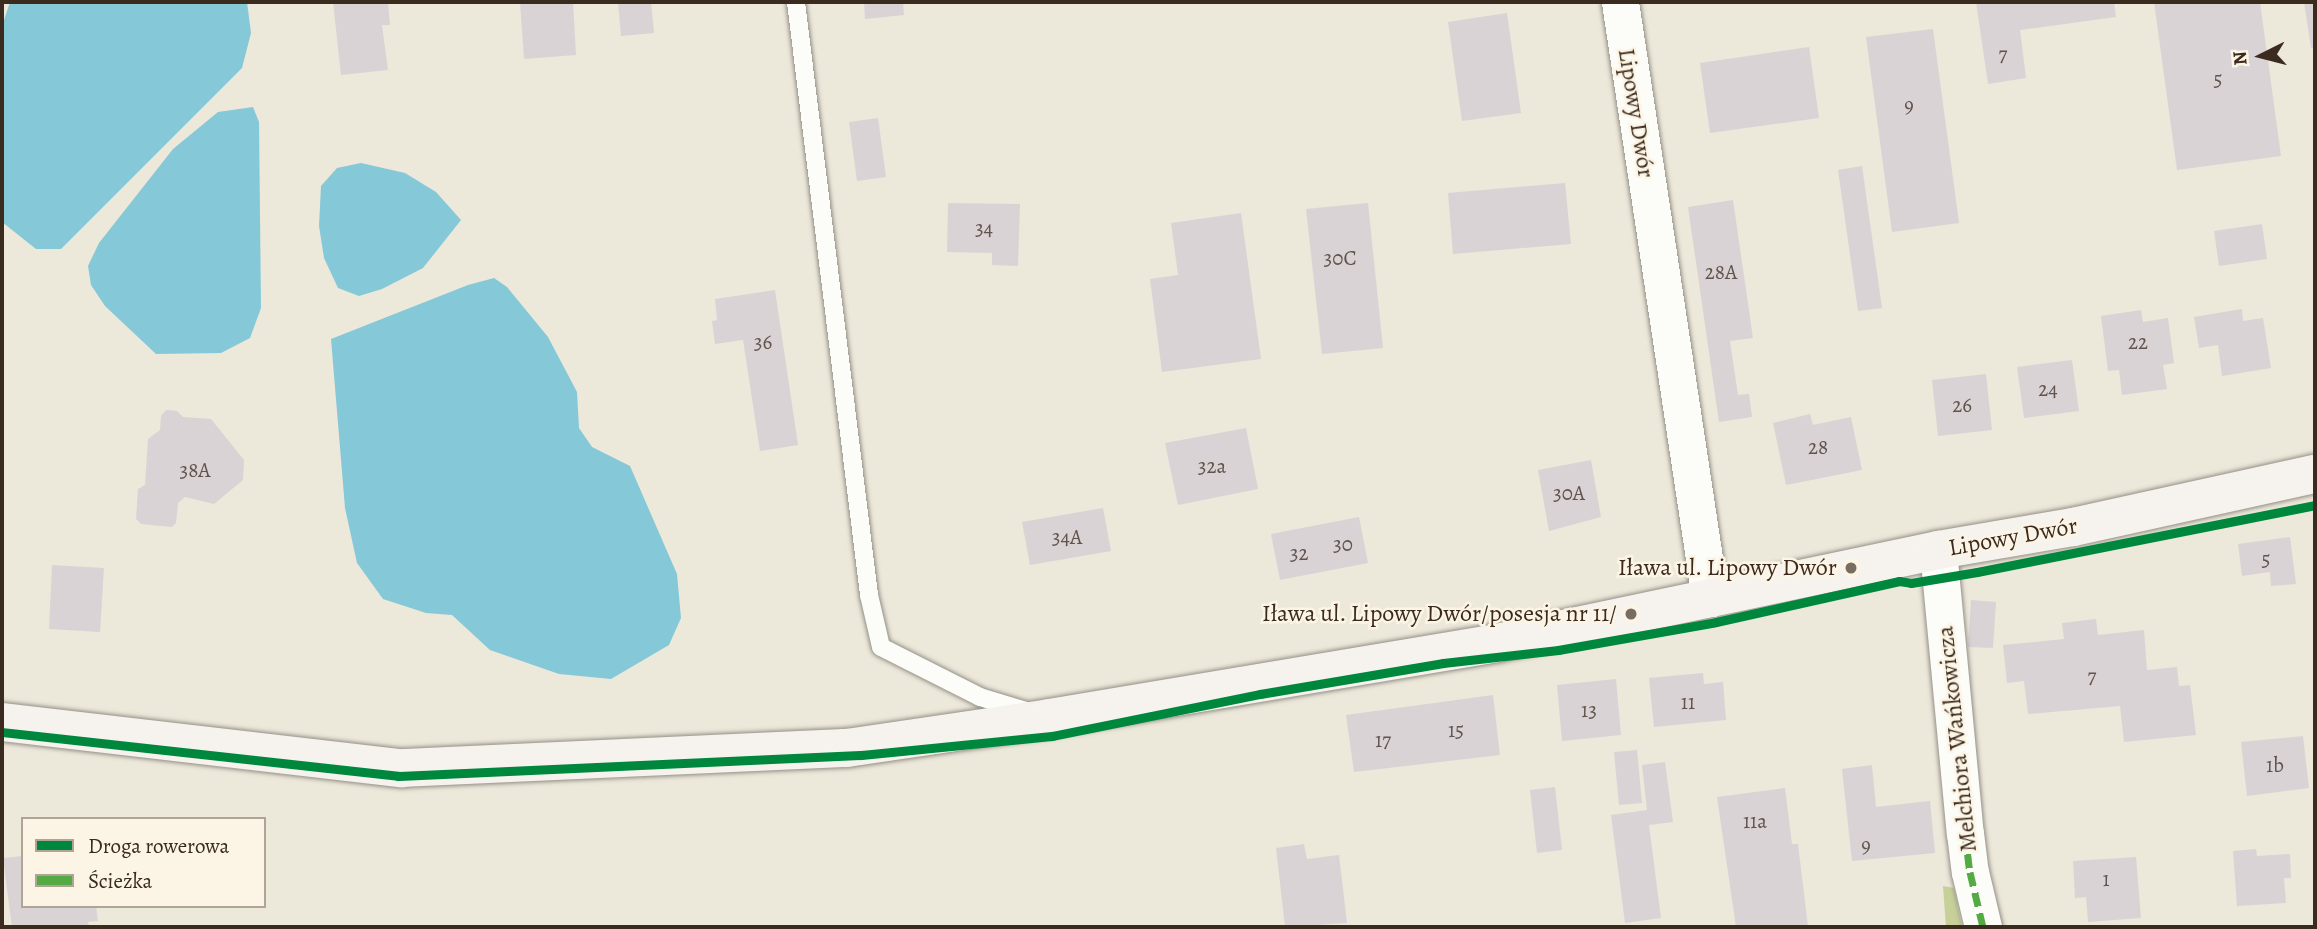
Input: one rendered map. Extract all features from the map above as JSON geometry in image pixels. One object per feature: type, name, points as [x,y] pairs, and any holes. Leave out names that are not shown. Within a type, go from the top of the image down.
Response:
[{"type":"street","name":"Lipowy Dwór","points":[[1620,2],[1710,598]]},
{"type":"street","name":"Lipowy Dwór","points":[[2,722],[402,768],[847,748],[1049,718],[1497,643],[1938,550],[2073,527],[2315,474]]},
{"type":"street","name":"Melchiora Wańkowicza","points":[[1938,550],[1965,832],[1970,872],[1983,927]]},
{"type":"lane","points":[[796,2],[869,595],[881,647],[980,696],[1049,718]]},
{"type":"green space","points":[[1943,886],[1954,888],[1962,927],[1946,927]]},
{"type":"water","points":[[10,2],[247,2],[251,33],[242,68],[61,249],[36,249],[2,222],[2,26]]},
{"type":"water","points":[[253,107],[259,122],[261,308],[250,338],[221,353],[156,354],[105,306],[91,285],[88,266],[99,243],[173,149],[218,112]]},
{"type":"water","points":[[361,163],[405,173],[436,192],[461,220],[423,268],[382,289],[359,296],[338,288],[324,258],[319,226],[321,186],[337,168]]},
{"type":"water","points":[[494,278],[507,287],[548,337],[577,392],[579,428],[592,447],[630,466],[677,574],[681,618],[669,645],[611,679],[559,674],[490,650],[452,615],[426,613],[383,599],[357,563],[345,508],[331,339],[468,285]]},
{"type":"building","points":[[333,2],[388,2],[390,25],[382,25],[388,70],[341,75]]},
{"type":"building","points":[[520,2],[573,2],[576,55],[524,59]]},
{"type":"building","points":[[618,2],[651,2],[654,33],[621,36]]},
{"type":"building","points":[[864,2],[903,2],[904,15],[865,19]]},
{"type":"building","points":[[1976,2],[2114,2],[2116,17],[2020,30],[2026,78],[1988,84]]},
{"type":"building","points":[[2154,2],[2260,2],[2281,156],[2177,170]]},
{"type":"building","points":[[2304,2],[2315,2],[2315,47],[2311,48]]},
{"type":"building","points":[[1507,13],[1521,113],[1462,121],[1448,22]]},
{"type":"building","points":[[1933,29],[1959,223],[1892,232],[1866,37]]},
{"type":"building","points":[[1809,47],[1819,118],[1710,133],[1700,63]]},
{"type":"building","points":[[878,118],[886,177],[857,181],[849,122]]},
{"type":"building","points":[[1862,166],[1882,308],[1858,311],[1838,170]]},
{"type":"building","points":[[1565,183],[1571,244],[1453,254],[1448,193]]},
{"type":"building","points":[[1733,200],[1753,338],[1730,341],[1738,395],[1749,394],[1752,417],[1719,422],[1688,207]]},
{"type":"building","points":[[948,203],[1020,204],[1018,266],[992,265],[992,253],[947,252]]},
{"type":"building","points":[[1368,203],[1383,348],[1322,354],[1306,209]]},
{"type":"building","points":[[1241,213],[1261,359],[1162,372],[1150,279],[1178,275],[1171,223]]},
{"type":"building","points":[[2262,224],[2267,259],[2219,266],[2214,231]]},
{"type":"building","points":[[775,290],[798,445],[760,451],[743,340],[715,344],[712,321],[717,320],[715,299]]},
{"type":"building","points":[[2242,309],[2243,321],[2263,318],[2271,368],[2222,376],[2218,345],[2199,348],[2194,317]]},
{"type":"building","points":[[2141,310],[2143,322],[2168,318],[2174,363],[2163,365],[2167,389],[2122,395],[2119,370],[2108,371],[2101,316]]},
{"type":"building","points":[[2072,360],[2079,411],[2024,418],[2017,367]]},
{"type":"building","points":[[1986,374],[1992,430],[1938,436],[1932,380]]},
{"type":"building","points":[[166,410],[177,411],[183,417],[211,419],[244,460],[243,480],[214,504],[185,497],[178,503],[176,523],[172,527],[141,524],[136,519],[138,489],[145,485],[148,439],[160,430],[161,416]]},
{"type":"building","points":[[1810,414],[1813,425],[1851,417],[1862,470],[1786,485],[1773,423]]},
{"type":"building","points":[[1246,428],[1258,489],[1178,505],[1165,443]]},
{"type":"building","points":[[1591,460],[1601,517],[1549,531],[1538,470]]},
{"type":"building","points":[[1103,508],[1111,551],[1030,565],[1022,522]]},
{"type":"building","points":[[1359,517],[1368,563],[1280,580],[1271,534]]},
{"type":"building","points":[[2290,537],[2296,584],[2271,586],[2270,572],[2242,576],[2238,544]]},
{"type":"building","points":[[52,565],[104,568],[100,632],[49,629]]},
{"type":"building","points":[[1971,600],[1996,602],[1993,648],[1968,647]]},
{"type":"building","points":[[2096,619],[2098,635],[2144,630],[2147,670],[2177,667],[2179,686],[2190,685],[2196,735],[2124,742],[2120,706],[2028,714],[2024,681],[2007,683],[2003,645],[2064,639],[2062,623]]},
{"type":"building","points":[[1703,673],[1704,684],[1723,682],[1726,720],[1654,727],[1649,678]]},
{"type":"building","points":[[1616,679],[1621,735],[1562,741],[1557,685]]},
{"type":"building","points":[[1493,695],[1500,755],[1354,772],[1346,715]]},
{"type":"building","points":[[2303,736],[2309,788],[2247,796],[2241,742]]},
{"type":"building","points":[[1637,750],[1642,803],[1619,805],[1614,752]]},
{"type":"building","points":[[1665,762],[1673,822],[1649,825],[1661,918],[1625,923],[1611,815],[1647,810],[1642,765]]},
{"type":"building","points":[[1872,765],[1876,807],[1930,801],[1935,853],[1852,861],[1842,769]]},
{"type":"building","points":[[1555,787],[1562,850],[1537,853],[1530,790]]},
{"type":"building","points":[[1785,788],[1792,844],[1798,844],[1808,927],[1736,927],[1717,797]]},
{"type":"building","points":[[1304,844],[1307,859],[1339,855],[1347,923],[1285,927],[1276,848]]},
{"type":"building","points":[[2256,849],[2257,856],[2290,854],[2291,878],[2284,878],[2286,903],[2237,906],[2233,851]]},
{"type":"building","points":[[21,856],[21,908],[96,908],[98,921],[88,922],[89,927],[12,927],[3,858]]},
{"type":"building","points":[[2136,857],[2141,918],[2088,922],[2086,897],[2075,898],[2073,861]]},
{"type":"marked path","points":[[1965,833],[1970,872],[1983,927]]},
{"type":"cycle path","points":[[2,732],[398,776],[861,755],[1052,736],[1260,694],[1443,663],[1558,650],[1716,622],[1899,581],[1911,583],[1977,572],[2315,505]]},
{"type":"place","name":"Iława ul. Lipowy Dwór","points":[[1851,568]]},
{"type":"place","name":"Iława ul. Lipowy Dwór/posesja nr 11/","points":[[1631,614]]}]
